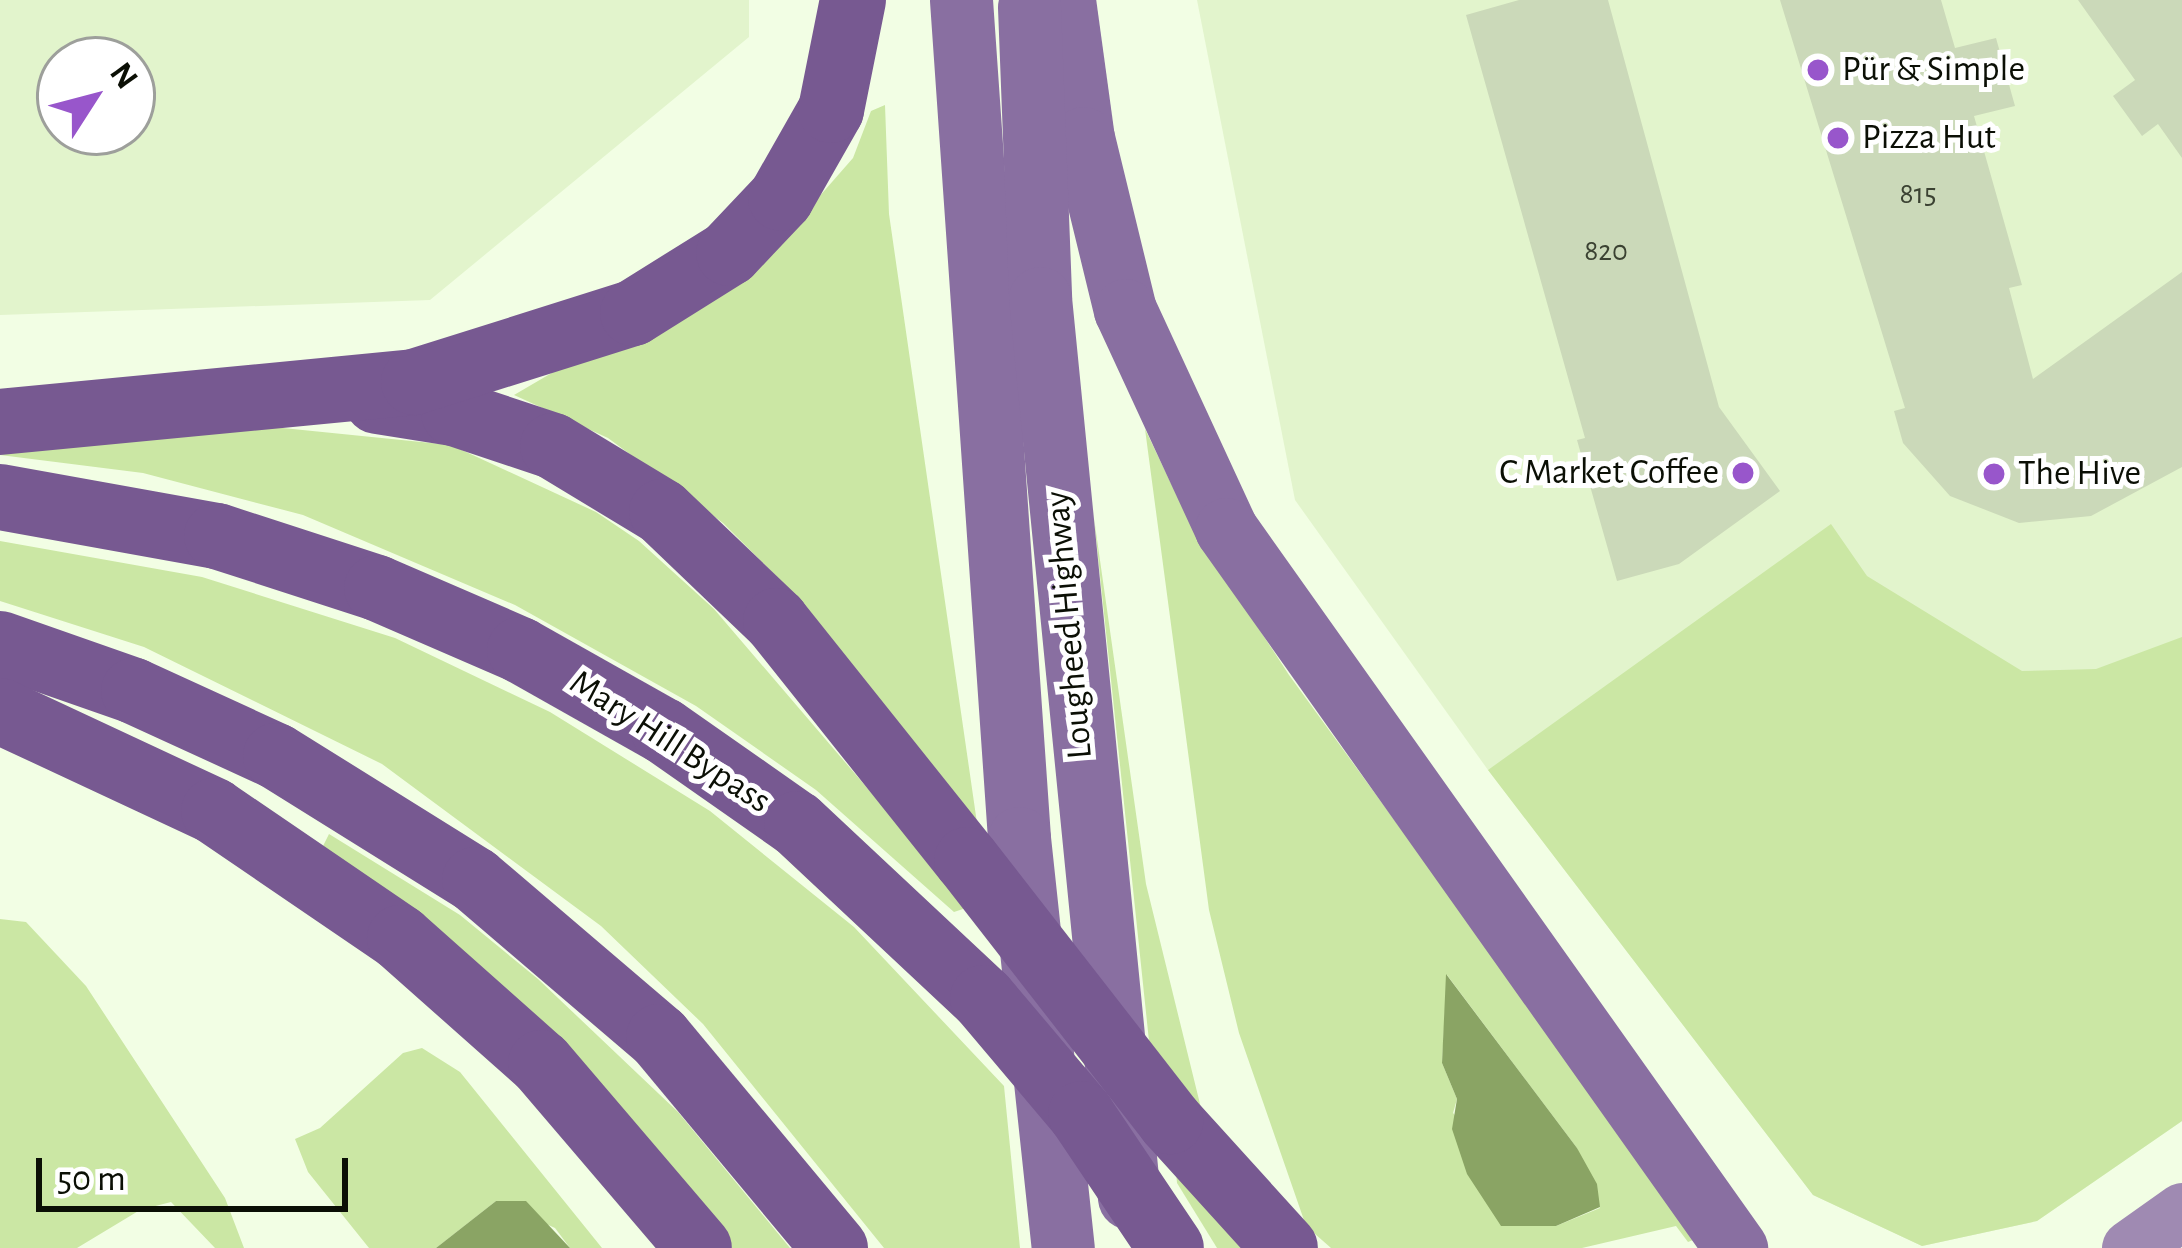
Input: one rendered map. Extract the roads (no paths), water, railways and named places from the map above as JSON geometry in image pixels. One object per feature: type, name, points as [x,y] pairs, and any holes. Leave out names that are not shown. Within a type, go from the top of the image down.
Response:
[{"type":"highway","points":[[0,422],[302,397],[413,382],[545,347],[633,313],[699,275],[758,226],[800,171],[830,110],[854,0]]},
{"type":"highway","points":[[302,397],[454,413],[553,446],[631,489],[776,621],[1170,1120],[1285,1248]]},
{"type":"highway","name":"Mary Hill Bypass","points":[[0,497],[217,536],[377,587],[520,650],[664,731],[797,824],[982,998],[1081,1114],[1172,1248]]},
{"type":"highway","points":[[0,644],[134,691],[276,756],[475,880],[659,1037],[836,1248]]},
{"type":"highway","points":[[0,711],[214,811],[400,938],[541,1063],[699,1248]]},
{"type":"main road","name":"Lougheed Highway","points":[[961,0],[1017,814],[1064,1248]]},
{"type":"main road","name":"Lougheed Highway","points":[[1029,0],[1056,497],[1134,1248]]},
{"type":"main road","points":[[1064,0],[1083,138],[1125,310],[1215,509],[1282,614],[1734,1238]]},
{"type":"main road","points":[[2130,1248],[2182,1210]]},
{"type":"place","name":"Pür & Simple","points":[[1818,70]]},
{"type":"place","name":"Pizza Hut","points":[[1838,138]]},
{"type":"place","name":"C Market Coffee","points":[[1743,473]]},
{"type":"place","name":"The Hive","points":[[1994,474]]}]
